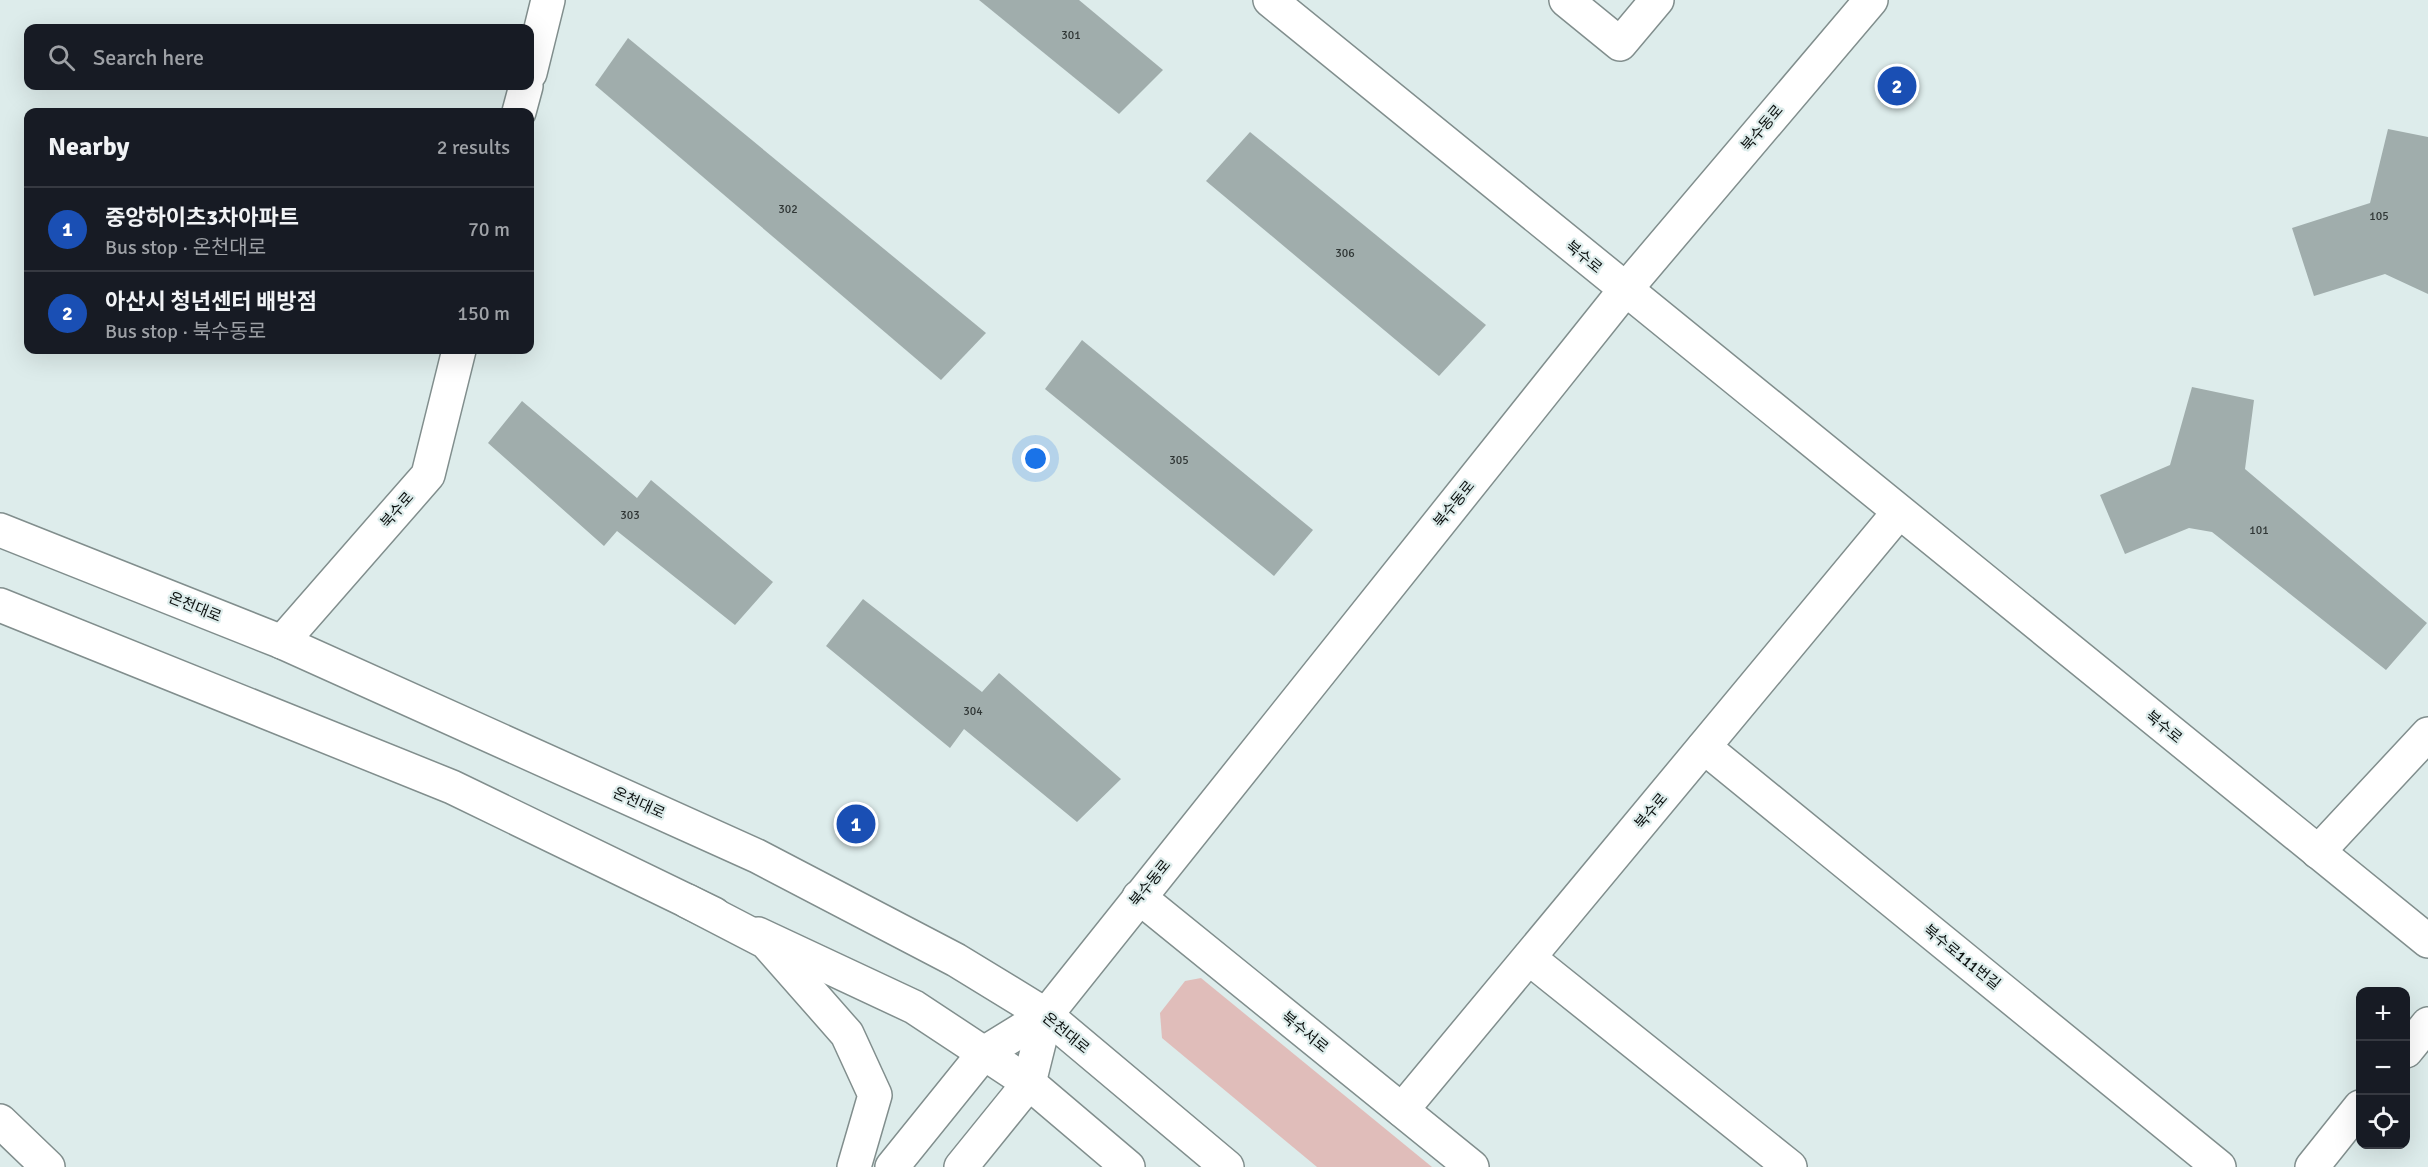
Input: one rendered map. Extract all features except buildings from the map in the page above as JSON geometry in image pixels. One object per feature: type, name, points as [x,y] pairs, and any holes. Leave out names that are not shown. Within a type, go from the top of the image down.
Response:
[{"type":"main road","points":[[534,56],[548,0]]},
{"type":"main road","name":"북수로","points":[[1270,0],[2428,941]]},
{"type":"main road","points":[[1566,0],[1620,44],[1657,0]]},
{"type":"main road","name":"북수동로","points":[[1046,1015],[1625,290],[1871,0]]},
{"type":"main road","points":[[520,108],[525,90]]},
{"type":"main road","name":"북수로","points":[[282,642],[428,475],[458,354]]},
{"type":"main road","name":"북수로","points":[[1402,1110],[1899,512]]},
{"type":"main road","name":"온천대로","points":[[0,530],[282,642],[757,856],[956,960],[1046,1015],[1227,1167]]},
{"type":"main road","points":[[0,605],[452,787],[687,901],[914,1007],[1029,1083],[1128,1167]]},
{"type":"main road","points":[[2318,852],[2428,734]]},
{"type":"main road","name":"북수로111번길","points":[[1704,747],[2219,1167]]},
{"type":"main road","name":"북수서로","points":[[1138,897],[1472,1167]]},
{"type":"main road","points":[[687,901],[766,942],[847,1034],[875,1095],[854,1167]]},
{"type":"main road","points":[[1529,958],[1790,1167]]},
{"type":"main road","points":[[892,1167],[984,1053],[1046,1015]]},
{"type":"main road","points":[[961,1167],[1029,1083],[1046,1015]]},
{"type":"main road","points":[[2410,1046],[2428,1024]]},
{"type":"main road","points":[[2312,1167],[2356,1113]]},
{"type":"main road","points":[[0,1121],[48,1167]]},
{"type":"shaded area","points":[[1201,978],[1432,1167],[1317,1167],[1162,1038],[1160,1013],[1185,981]]},
{"type":"place","name":"아산시 청년센터 배방점","points":[[1897,86]]},
{"type":"place","name":"중앙하이츠3차아파트","points":[[856,824]]}]
